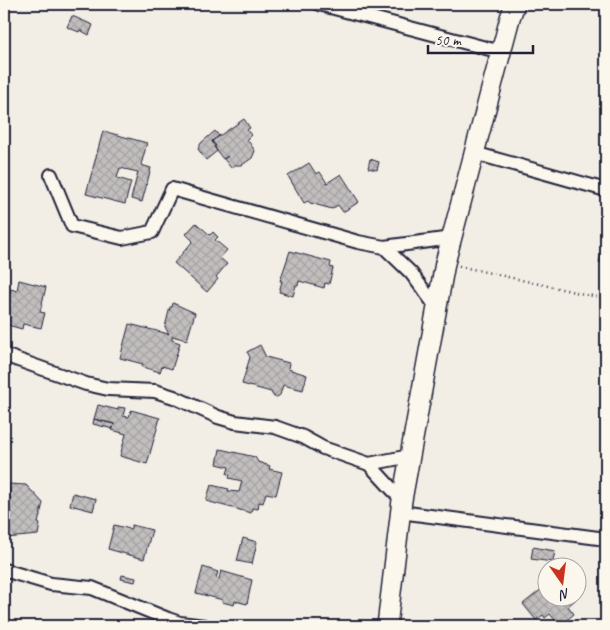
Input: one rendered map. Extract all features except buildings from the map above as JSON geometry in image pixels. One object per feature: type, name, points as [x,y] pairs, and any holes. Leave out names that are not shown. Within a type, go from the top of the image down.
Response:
[{"type":"street","points":[[318,4],[501,52]]},
{"type":"street","points":[[387,626],[401,506],[445,263],[515,4]]},
{"type":"street","points":[[474,153],[606,190]]},
{"type":"street","points":[[51,174],[72,226],[122,238],[152,232],[172,189],[358,242],[384,247],[452,238]]},
{"type":"street","points":[[384,247],[411,273],[437,308]]},
{"type":"street","points":[[4,355],[86,384],[108,389],[155,391],[174,397],[218,417],[235,422],[275,427],[323,448],[369,464],[410,456]]},
{"type":"street","points":[[369,464],[401,506],[606,539]]},
{"type":"street","points":[[4,570],[51,584],[92,588],[174,621],[205,626]]},
{"type":"path","points":[[445,263],[606,299]]}]
